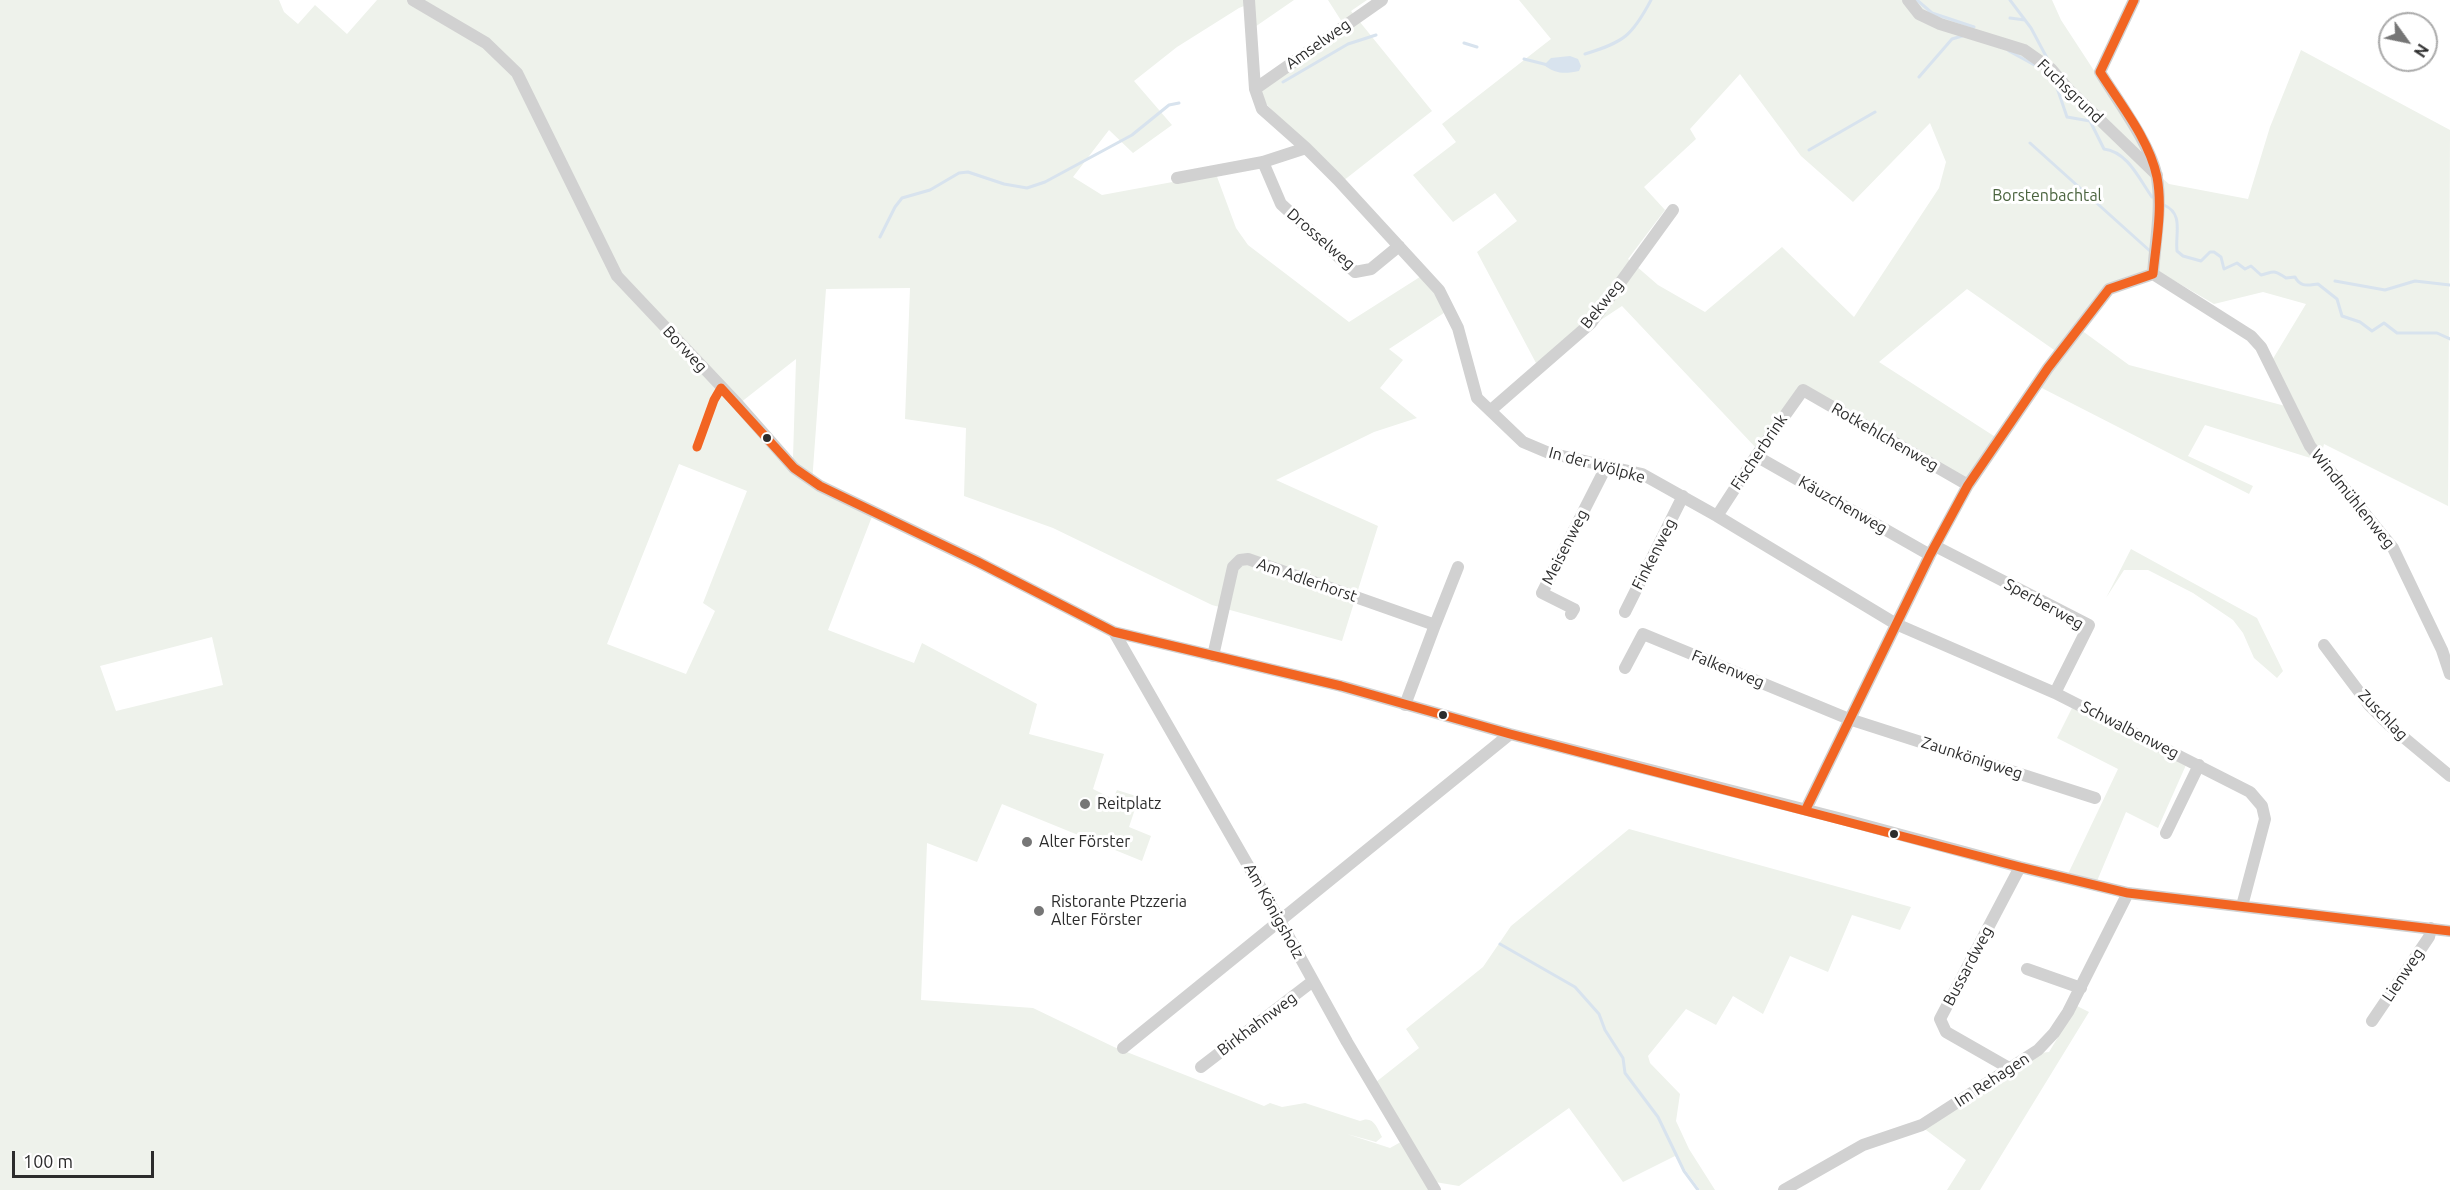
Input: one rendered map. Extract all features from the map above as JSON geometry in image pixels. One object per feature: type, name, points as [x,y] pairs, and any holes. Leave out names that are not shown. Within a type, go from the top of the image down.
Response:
[{"type":"street","name":"Borweg","points":[[413,0],[486,43],[517,73],[616,276],[735,401],[794,468],[820,486],[978,561],[1114,632],[1341,686],[1510,734],[2128,893],[2450,931]]},
{"type":"street","name":"In der Wölpke","points":[[1249,0],[1255,88],[1262,109],[1305,148],[1426,274],[1448,306],[1458,328],[1476,398],[1523,442],[1549,453],[1642,474],[1717,516],[1896,624]]},
{"type":"street","name":"Amselweg","points":[[1255,88],[1382,0]]},
{"type":"street","name":"Fuchsgrund","points":[[1908,0],[1919,14],[1940,24],[2024,50],[2033,56],[2051,69],[2068,89],[2157,175]]},
{"type":"street","points":[[1806,809],[1896,624],[1968,485],[2048,368],[2109,289],[2153,274],[2157,175],[2142,140],[2100,72],[2134,0]]},
{"type":"street","points":[[1177,178],[1263,162],[1305,148]]},
{"type":"street","name":"Drosselweg","points":[[1263,162],[1281,204],[1355,272],[1371,269],[1399,246]]},
{"type":"street","name":"Bekweg","points":[[1491,410],[1591,323],[1673,210]]},
{"type":"street","name":"Windmühlenweg","points":[[2153,274],[2251,336],[2261,347],[2310,446],[2393,548],[2442,650],[2450,674]]},
{"type":"street","name":"Rotkehlchenweg","points":[[1803,390],[1968,485]]},
{"type":"street","name":"Fischerbrink","points":[[1717,516],[1803,390]]},
{"type":"street","name":"Käuzchenweg","points":[[1756,456],[1933,551]]},
{"type":"street","name":"Meisenweg","points":[[1571,614],[1574,609],[1542,593],[1607,465]]},
{"type":"street","name":"Finkenweg","points":[[1624,612],[1683,496]]},
{"type":"street","name":"Sperberweg","points":[[1933,551],[2089,625],[2055,693]]},
{"type":"street","name":"Am Adlerhorst","points":[[1213,656],[1233,567],[1240,560],[1248,559],[1435,625]]},
{"type":"street","points":[[1406,705],[1458,567]]},
{"type":"street","name":"Schwalbenweg","points":[[1896,624],[2055,693],[2250,792],[2262,806],[2265,819],[2242,906]]},
{"type":"street","name":"Am Königsholz","points":[[1114,632],[1435,1190]]},
{"type":"street","name":"Falkenweg","points":[[1625,668],[1642,634],[1849,719]]},
{"type":"street","name":"Zuschlag","points":[[2324,645],[2369,705],[2390,726],[2450,776]]},
{"type":"street","name":"Zaunkönigweg","points":[[1849,719],[2094,798]]},
{"type":"street","points":[[1122,1048],[1510,734]]},
{"type":"street","points":[[2166,833],[2199,765]]},
{"type":"street","name":"Bussardweg","points":[[2009,1068],[1946,1032],[1940,1020],[2020,867]]},
{"type":"street","name":"Im Rehagen","points":[[1784,1190],[1863,1145],[1922,1125],[2038,1050],[2054,1033],[2081,988],[2128,893]]},
{"type":"street","name":"Lienweg","points":[[2372,1021],[2429,937],[2431,928]]},
{"type":"street","points":[[2027,969],[2081,988]]},
{"type":"street","name":"Birkhahnweg","points":[[1201,1067],[1313,981]]},
{"type":"green space","points":[[0,0],[279,0],[284,12],[298,24],[315,5],[347,34],[377,0],[1294,0],[1249,31],[1249,4],[1239,8],[1177,47],[1134,81],[1172,125],[1133,153],[1109,130],[1073,177],[1102,195],[1216,174],[1236,228],[1248,245],[1349,322],[1423,275],[1447,311],[1389,349],[1403,360],[1380,388],[1417,418],[1374,432],[1276,480],[1378,526],[1342,641],[1212,605],[1053,528],[964,496],[966,428],[905,419],[910,288],[826,289],[812,483],[873,514],[828,630],[914,663],[922,643],[1037,704],[1029,734],[1104,754],[1093,789],[1113,799],[1117,790],[1139,797],[1129,827],[1151,836],[1142,861],[1002,804],[977,862],[927,843],[921,1000],[1033,1008],[1114,1047],[1264,1106],[1270,1103],[1282,1107],[1305,1103],[1360,1121],[1371,1121],[1382,1137],[1376,1142],[1347,1134],[1390,1148],[1408,1138],[1376,1082],[1419,1048],[1406,1029],[1483,967],[1511,926],[1629,829],[1911,907],[1900,930],[1852,915],[1828,972],[1790,956],[1763,1014],[1733,996],[1716,1025],[1686,1009],[1648,1056],[1650,1063],[1680,1094],[1676,1121],[1689,1149],[1715,1190],[1700,1190],[1675,1156],[1623,1182],[1569,1108],[1459,1186],[1435,1182],[1439,1190],[0,1190]],"holes":[[[796,360],[793,458],[740,403]],[[679,464],[747,491],[703,603],[715,611],[686,674],[607,644]],[[212,637],[223,685],[116,711],[100,666]]]},
{"type":"green space","points":[[1328,0],[1367,0],[1351,11],[1432,111],[1343,181],[1250,88],[1342,22]]},
{"type":"green space","name":"Borstenbachtal","points":[[1519,0],[2052,0],[2061,20],[2138,138],[2154,171],[2169,184],[2248,199],[2270,127],[2301,50],[2450,130],[2448,506],[2324,444],[2320,461],[2205,425],[2188,456],[2253,486],[2249,494],[2034,384],[2057,352],[1967,289],[1879,362],[1997,438],[1968,479],[1804,387],[1757,449],[1622,306],[1536,363],[1477,252],[1517,221],[1495,193],[1453,222],[1413,175],[1456,142],[1442,124],[1551,39]],"holes":[[[1740,74],[1801,156],[1853,202],[1930,123],[1946,162],[1939,188],[1854,317],[1782,247],[1705,312],[1658,285],[1628,259],[1665,210],[1644,187],[1696,139],[1690,129]],[[2156,270],[2214,304],[2263,292],[2306,304],[2271,362],[2293,408],[2129,365],[2077,327],[2107,285]]]},
{"type":"green space","points":[[2131,549],[2257,618],[2283,671],[2277,678],[2254,658],[2243,633],[2233,620],[2193,593],[2148,570],[2124,570],[2106,598]]},
{"type":"green space","points":[[2072,708],[2186,765],[2158,828],[2126,812],[2097,881],[2068,874],[2118,769],[2057,738]]},
{"type":"green space","points":[[2077,1006],[2089,1012],[1980,1190],[1947,1190],[1966,1160],[1918,1124],[2040,1053],[2049,1052]]},
{"type":"shaded area","points":[[1570,56],[1578,59],[1581,66],[1579,71],[1560,72],[1544,65],[1551,58]]},
{"type":"waterway","points":[[1585,54],[1609,46],[1626,36],[1638,22],[1651,0]]},
{"type":"waterway","points":[[1917,0],[1932,13],[1974,27]]},
{"type":"waterway","points":[[2010,0],[2031,28],[2047,58]]},
{"type":"waterway","points":[[2010,18],[2025,20]]},
{"type":"waterway","points":[[1283,82],[1348,44],[1376,35]]},
{"type":"waterway","points":[[1919,77],[1952,39],[1962,36]]},
{"type":"waterway","points":[[1464,43],[1477,47]]},
{"type":"waterway","points":[[2009,51],[2040,68]]},
{"type":"waterway","points":[[1524,59],[1548,65]]},
{"type":"waterway","points":[[2054,79],[2067,117],[2090,121],[2104,149],[2120,155],[2152,197]]},
{"type":"waterway","points":[[880,237],[902,198],[930,190],[959,173],[968,172],[1004,184],[1027,188],[1045,182],[1132,135],[1169,105],[1179,103]]},
{"type":"waterway","points":[[1809,150],[1875,112]]},
{"type":"waterway","points":[[2030,143],[2150,251]]},
{"type":"waterway","points":[[2164,205],[2174,213],[2177,225],[2177,251],[2183,256],[2201,261],[2210,252],[2214,252],[2221,257],[2224,269],[2237,263],[2245,269],[2251,266],[2261,275],[2276,272],[2286,278],[2295,277],[2302,284],[2318,284],[2337,299],[2342,316],[2360,322],[2372,331],[2384,323],[2397,333],[2437,333],[2450,339]]},
{"type":"waterway","points":[[2335,281],[2385,290],[2415,281],[2450,285]]},
{"type":"waterway","points":[[1500,944],[1575,987],[1599,1014],[1605,1030],[1623,1058],[1625,1073],[1658,1117],[1684,1171],[1698,1190]]},
{"type":"transit line","points":[[1806,809],[1930,555],[1968,485],[2048,368],[2109,289],[2153,274],[2159,214],[2157,177],[2141,136],[2100,72],[2134,0]]},
{"type":"transit line","points":[[697,447],[714,400],[721,388],[794,468],[820,486],[978,562],[1114,632],[1341,686],[1510,734],[2128,893],[2450,931]]},
{"type":"place","name":"Reitplatz","points":[[1085,804]]},
{"type":"place","name":"Alter Förster","points":[[1027,842]]},
{"type":"place","name":"Ristorante Ptzzeria Alter Förster","points":[[1039,911]]}]
